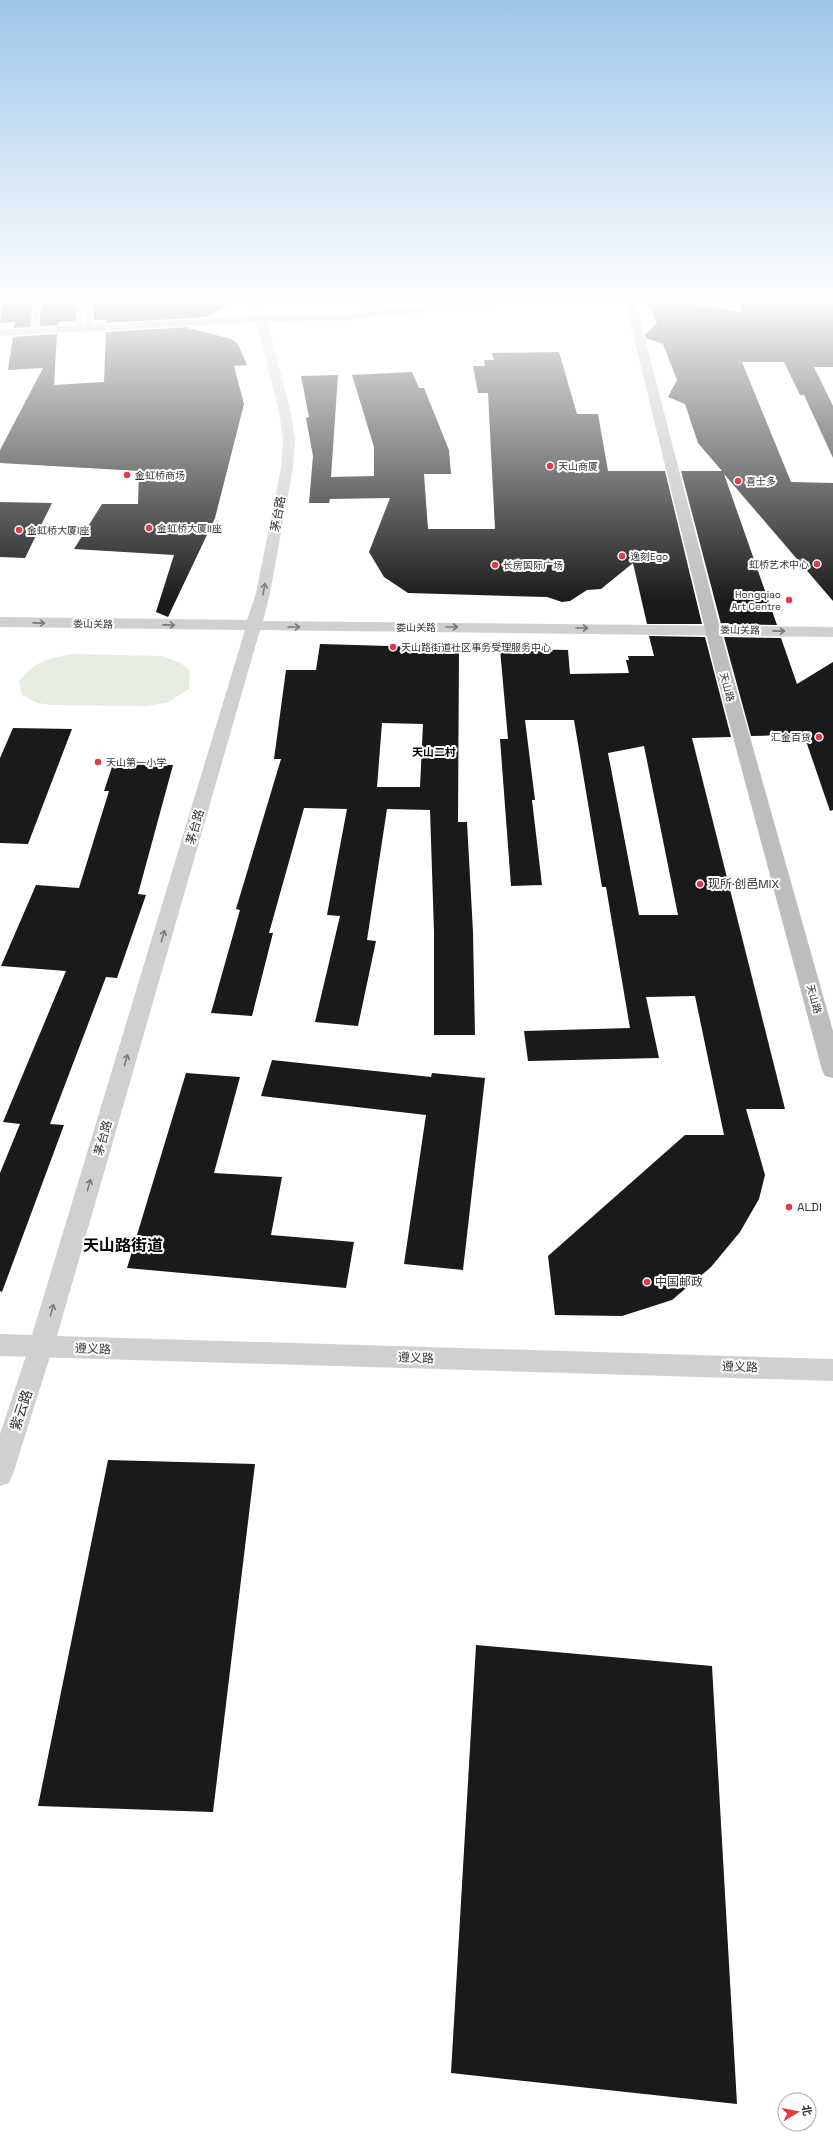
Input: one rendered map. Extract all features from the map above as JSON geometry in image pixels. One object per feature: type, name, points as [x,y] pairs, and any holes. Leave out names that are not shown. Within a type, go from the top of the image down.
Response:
[{"type":"main road","name":"天山路","points":[[655,401],[712,629],[833,1070]]},
{"type":"street","name":"茅台路","points":[[41,1347],[255,627],[287,468],[289,440],[282,401]]},
{"type":"street","name":"娄山关路","points":[[0,622],[255,627],[712,629],[833,632]]},
{"type":"street","name":"遵义路","points":[[0,1346],[833,1370]]},
{"type":"street","name":"紫云路","points":[[0,1474],[41,1347]]},
{"type":"shaded area","points":[[72,654],[162,656],[181,663],[190,671],[189,689],[168,702],[147,706],[51,705],[38,703],[22,695],[19,681],[31,669],[42,662]]},
{"type":"building","points":[[26,401],[243,401],[244,404],[215,518],[168,617],[156,612],[174,555],[74,549],[102,504],[138,504],[139,471],[0,463],[0,450]]},
{"type":"building","points":[[306,401],[336,401],[331,477],[374,476],[374,447],[360,401],[429,401],[449,450],[451,474],[424,474],[428,529],[495,529],[488,401],[573,401],[577,414],[598,414],[608,471],[665,471],[702,624],[647,624],[633,563],[601,589],[587,590],[570,601],[562,602],[547,597],[408,593],[384,577],[369,552],[390,498],[330,499],[329,503],[309,503],[313,456],[306,418],[309,417]]},
{"type":"building","points":[[678,401],[758,401],[791,482],[833,483],[833,601],[724,474],[777,625],[721,624],[681,471],[722,471],[698,443],[685,404]]},
{"type":"building","points":[[807,401],[831,401],[833,406],[833,458]]},
{"type":"building","name":"金虹桥大厦I座","points":[[0,502],[52,503],[25,558],[0,557]]},
{"type":"building","points":[[649,636],[705,637],[731,737],[692,738],[785,1109],[746,1109],[765,1175],[759,1199],[740,1232],[711,1267],[672,1300],[622,1316],[555,1315],[548,1256],[685,1135],[724,1135],[695,996],[646,997],[659,1058],[528,1061],[524,1031],[630,1028],[606,887],[602,887],[574,720],[525,720],[535,800],[532,800],[542,885],[511,886],[500,739],[508,739],[500,649],[568,650],[570,674],[629,673],[626,660],[629,660],[628,656],[654,656]],"holes":[[[644,746],[678,915],[639,915],[608,753]]]},
{"type":"building","points":[[724,637],[781,638],[797,684],[833,662],[833,810],[830,811],[805,738],[786,735],[751,736]]},
{"type":"building","points":[[320,644],[459,648],[458,822],[467,822],[473,932],[475,1035],[434,1035],[434,932],[430,810],[387,809],[367,940],[376,941],[358,1026],[315,1022],[340,916],[327,915],[347,809],[304,808],[269,933],[273,933],[252,1016],[211,1013],[240,910],[236,909],[281,759],[274,759],[286,670],[316,670]],"holes":[[[382,723],[423,724],[420,787],[377,787]]]},
{"type":"building","points":[[13,728],[72,729],[28,844],[0,843],[0,758]]},
{"type":"building","points":[[113,764],[173,765],[138,894],[146,895],[117,978],[106,977],[50,1124],[64,1125],[2,1292],[0,1291],[0,1173],[20,1124],[3,1122],[66,971],[1,966],[36,885],[79,888],[109,791],[104,791]]},
{"type":"building","points":[[272,1060],[431,1077],[432,1073],[485,1078],[463,1270],[404,1264],[426,1115],[261,1096]]},
{"type":"building","points":[[186,1073],[240,1077],[214,1173],[282,1177],[271,1235],[354,1242],[346,1288],[127,1268]]},
{"type":"building","points":[[108,1460],[255,1464],[213,1812],[38,1806]]},
{"type":"building","points":[[476,1645],[712,1666],[737,2104],[451,2073]]},
{"type":"place","name":"天山商厦","points":[[550,466]]},
{"type":"place","name":"金虹桥商场","points":[[127,475]]},
{"type":"place","name":"喜士多","points":[[738,481]]},
{"type":"place","name":"金虹桥大厦II座","points":[[149,528]]},
{"type":"place","name":"金虹桥大厦I座","points":[[19,530]]},
{"type":"place","name":"逸刻Ego","points":[[622,556]]},
{"type":"place","name":"虹桥艺术中心","points":[[817,564]]},
{"type":"place","name":"长房国际广场","points":[[495,565]]},
{"type":"place","name":"Hongqiao Art Centre","points":[[789,600]]},
{"type":"place","name":"天山路街道社区事务受理服务中心","points":[[393,647]]},
{"type":"place","name":"汇金百货","points":[[819,737]]},
{"type":"place","name":"天山第一小学","points":[[98,762]]},
{"type":"place","name":"现所·创邑MIX","points":[[700,884]]},
{"type":"place","name":"ALDI","points":[[789,1207]]},
{"type":"place","name":"中国邮政","points":[[647,1282]]},
{"type":"district","name":"天山二村","points":[[434,752]]},
{"type":"district","name":"天山路街道","points":[[123,1245]]}]
